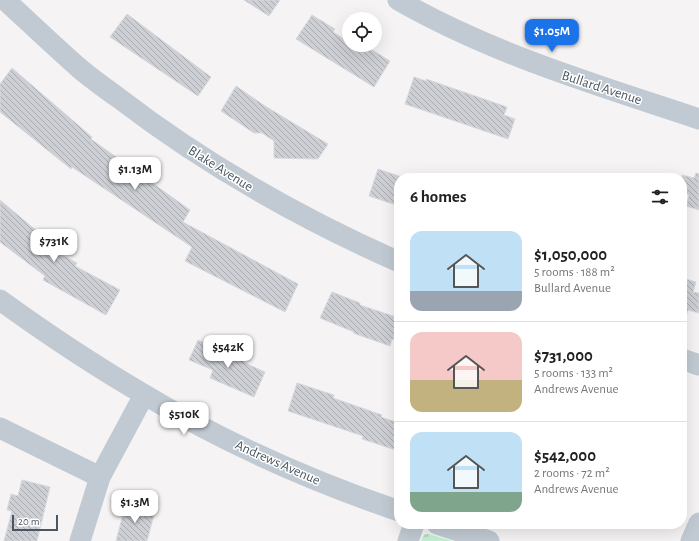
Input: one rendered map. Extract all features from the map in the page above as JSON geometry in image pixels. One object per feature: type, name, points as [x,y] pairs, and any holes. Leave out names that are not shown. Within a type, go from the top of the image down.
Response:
[{"type":"street","name":"Blake Avenue","points":[[5,0],[79,68],[149,121],[201,157],[259,192],[308,219],[357,244],[394,260]]},
{"type":"street","name":"Bullard Avenue","points":[[398,0],[421,13],[477,40],[550,70],[699,119]]},
{"type":"street","name":"Andrews Avenue","points":[[0,300],[47,333],[144,395],[192,422],[287,468],[394,509]]},
{"type":"street","points":[[687,361],[699,365]]},
{"type":"street","points":[[80,541],[100,477],[144,395]]},
{"type":"street","points":[[0,428],[100,477]]},
{"type":"street","points":[[691,541],[699,523]]},
{"type":"street","points":[[408,541],[412,529]]},
{"type":"street","points":[[452,529],[487,541]]},
{"type":"green space","points":[[426,534],[428,534],[452,541],[421,541]]},
{"type":"building","points":[[244,0],[280,0],[269,16]]},
{"type":"building","points":[[127,14],[211,77],[198,96],[110,37]]},
{"type":"building","points":[[312,15],[335,29],[333,32],[342,38],[342,52],[375,52],[390,61],[374,87],[296,39]]},
{"type":"building","points":[[12,68],[92,137],[91,139],[190,210],[183,222],[298,284],[285,312],[185,261],[192,247],[72,167],[71,169],[0,112],[0,84]]},
{"type":"building","points":[[414,77],[426,81],[426,79],[507,107],[504,115],[515,119],[508,139],[405,104]]},
{"type":"building","points":[[236,86],[265,106],[328,144],[318,159],[274,158],[274,141],[262,133],[254,133],[221,111]]},
{"type":"building","points":[[378,169],[394,174],[394,204],[369,196]]},
{"type":"building","points":[[696,173],[699,174],[699,210],[687,206],[689,195],[687,194],[687,176],[694,178]]},
{"type":"building","points":[[0,200],[50,242],[47,247],[77,263],[75,266],[120,290],[106,315],[43,280],[45,276],[0,242]]},
{"type":"building","points":[[687,279],[696,282],[693,292],[699,293],[699,313],[688,310],[687,313]]},
{"type":"building","points":[[332,292],[360,303],[360,305],[394,316],[394,340],[392,339],[390,346],[353,333],[354,332],[320,318]]},
{"type":"building","points":[[198,340],[244,360],[243,362],[265,372],[254,397],[210,378],[213,370],[189,360]]},
{"type":"building","points":[[297,383],[334,395],[333,398],[382,415],[381,417],[394,421],[394,449],[362,439],[363,436],[288,411]]},
{"type":"building","points":[[22,480],[50,487],[37,541],[4,541],[12,511],[7,510],[11,494],[18,496]]},
{"type":"building","points":[[126,503],[155,511],[147,541],[116,541]]}]
